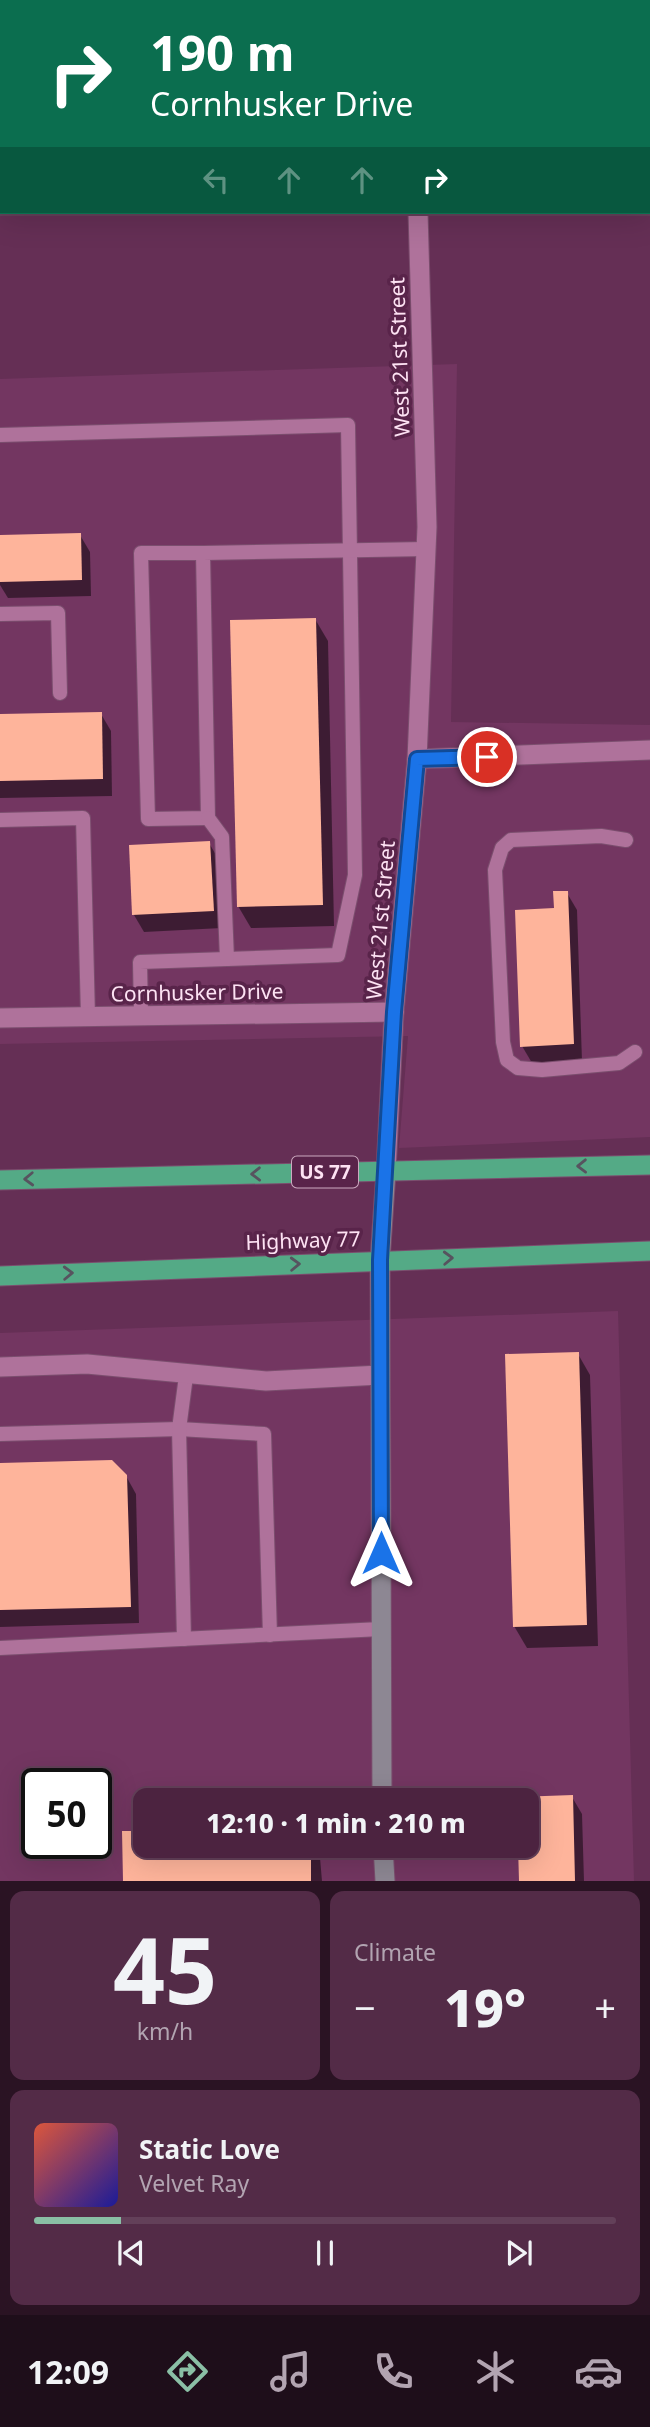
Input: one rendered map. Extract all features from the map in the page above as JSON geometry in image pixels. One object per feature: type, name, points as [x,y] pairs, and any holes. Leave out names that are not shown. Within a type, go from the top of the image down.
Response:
[{"type":"highway","name":"US 77","points":[[0,1180],[650,1165]]},
{"type":"highway","name":"Highway 77","points":[[0,1276],[650,1251]]},
{"type":"main road","name":"West 21st Street","points":[[382,1788],[380,1260],[386,1171]]},
{"type":"main road","points":[[384,1858],[385,1881]]},
{"type":"street","name":"West 21st Street","points":[[386,1171],[394,1012],[417,759],[426,549],[418,214]]},
{"type":"street","points":[[417,759],[650,750]]},
{"type":"street","name":"Cornhusker Drive","points":[[0,1018],[394,1012]]},
{"type":"street","points":[[0,1367],[87,1364],[186,1376],[266,1381],[380,1375]]},
{"type":"lane","points":[[0,435],[348,425],[355,875],[338,954],[140,962],[141,1015]]},
{"type":"lane","points":[[208,818],[148,819],[141,553],[426,549]]},
{"type":"lane","points":[[203,553],[208,818],[222,837],[227,959]]},
{"type":"lane","points":[[0,614],[58,613],[60,693]]},
{"type":"lane","points":[[0,820],[83,818],[88,1017]]},
{"type":"lane","points":[[626,840],[601,836],[511,841],[502,848],[495,870],[503,1042],[507,1060],[518,1068],[542,1070],[619,1063],[635,1052]]},
{"type":"lane","points":[[184,1639],[179,1429],[186,1376]]},
{"type":"lane","points":[[0,1434],[179,1429],[264,1434],[270,1635]]},
{"type":"lane","points":[[0,1648],[381,1629]]},
{"type":"shaded area","points":[[457,364],[451,722],[650,725],[650,1137],[399,1148],[408,1036],[0,1044],[0,379]]},
{"type":"shaded area","points":[[618,1311],[634,1881],[0,1881],[0,1333]]},
{"type":"building","points":[[81,533],[82,580],[0,582],[0,535]]},
{"type":"building","points":[[316,618],[323,905],[237,907],[230,620]]},
{"type":"building","points":[[102,712],[103,779],[0,781],[0,714]]},
{"type":"building","points":[[210,841],[214,911],[132,915],[129,845]]},
{"type":"building","points":[[553,891],[568,891],[574,1044],[520,1047],[515,910],[554,908]]},
{"type":"building","points":[[579,1352],[587,1625],[513,1627],[505,1354]]},
{"type":"building","points":[[112,1460],[127,1475],[131,1607],[0,1610],[0,1463]]},
{"type":"building","points":[[573,1795],[575,1881],[519,1881],[518,1858],[539,1858],[539,1796]]},
{"type":"building","points":[[122,1831],[133,1831],[133,1858],[311,1858],[311,1881],[123,1881]]},
{"type":"route","points":[[381,1553],[380,1260],[391,1112],[394,1012],[417,759],[487,757]]}]
